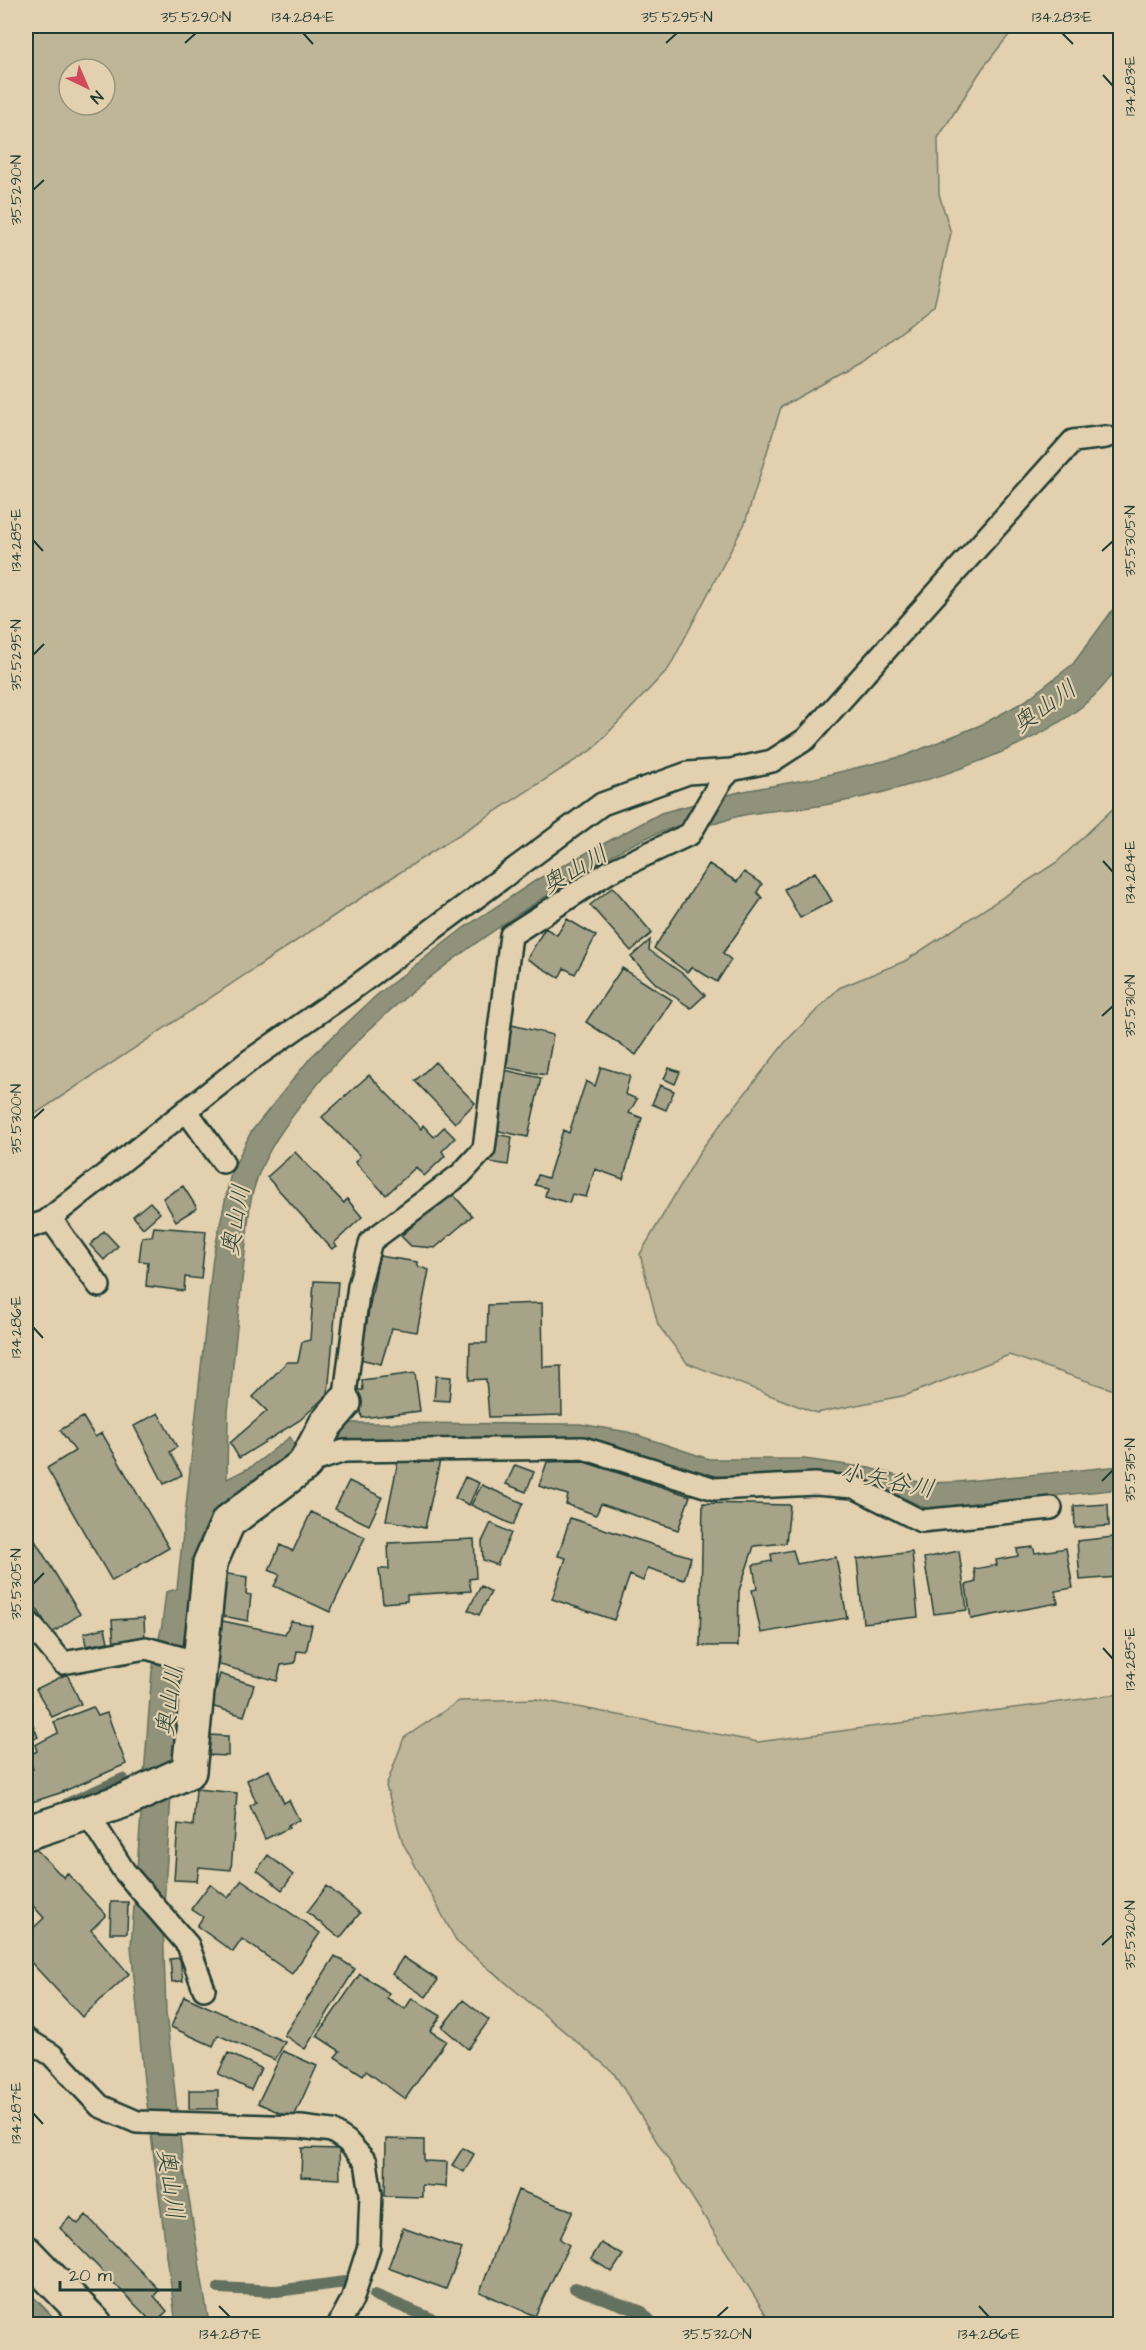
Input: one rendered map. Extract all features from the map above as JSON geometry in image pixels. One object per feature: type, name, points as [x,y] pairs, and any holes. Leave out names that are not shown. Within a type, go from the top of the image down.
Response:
[{"type":"street","points":[[26,1833],[126,1800],[189,1771],[210,1563],[228,1522],[305,1464],[326,1424],[344,1403]]},
{"type":"street","points":[[26,2253],[95,2325]]},
{"type":"lane","points":[[26,1228],[50,1218],[186,1110],[602,804],[688,773],[731,770],[772,761],[806,740],[1073,441],[1106,437]]},
{"type":"lane","points":[[344,1403],[359,1286],[371,1240],[461,1174],[484,1149],[511,935],[609,872],[690,834],[721,781],[731,770]]},
{"type":"lane","points":[[186,1110],[223,1162]]},
{"type":"lane","points":[[50,1218],[99,1286]]},
{"type":"lane","points":[[305,1464],[344,1451],[583,1448],[715,1489],[815,1484],[854,1487],[921,1521],[1050,1508]]},
{"type":"lane","points":[[26,1619],[63,1663],[146,1648],[200,1662]]},
{"type":"lane","points":[[87,1813],[124,1871],[188,1945],[204,1989]]},
{"type":"lane","points":[[26,2039],[52,2055],[99,2106],[137,2122],[301,2127],[332,2131],[347,2141],[366,2162],[371,2204],[369,2246],[352,2300],[339,2325]]},
{"type":"shaded area","points":[[26,26],[1016,26],[982,69],[938,138],[939,194],[951,233],[934,306],[865,360],[781,407],[745,523],[669,668],[593,749],[388,880],[26,1120]]},
{"type":"shaded area","points":[[1120,802],[1120,1392],[1009,1355],[907,1395],[816,1413],[687,1363],[658,1325],[640,1254],[703,1147],[787,1040],[839,988],[905,961],[1057,862]]},
{"type":"shaded area","points":[[1120,1694],[1120,2324],[772,2324],[613,2072],[457,1942],[403,1843],[386,1786],[404,1738],[459,1701],[536,1699],[758,1742]]},
{"type":"water","points":[[1120,600],[1122,641],[1119,662],[1099,690],[1068,716],[1029,739],[985,759],[893,790],[818,806],[749,814],[712,824],[677,826],[620,851],[567,882],[500,926],[439,970],[381,1018],[328,1072],[295,1113],[270,1150],[258,1176],[250,1205],[228,1412],[227,1479],[251,1467],[290,1437],[294,1443],[353,1423],[580,1424],[628,1432],[709,1459],[804,1459],[869,1468],[922,1483],[957,1482],[1120,1466],[1120,1489],[928,1509],[871,1483],[841,1476],[713,1476],[591,1441],[526,1438],[357,1440],[292,1457],[239,1494],[171,1795],[163,1921],[166,2013],[182,2155],[209,2324],[176,2324],[144,2081],[131,1946],[152,1671],[162,1625],[166,1592],[177,1589],[213,1257],[231,1173],[251,1132],[311,1057],[378,994],[465,927],[538,879],[661,813],[739,792],[815,778],[904,756],[983,724],[1025,701],[1073,664]]},
{"type":"water","points":[[26,2289],[60,2324],[26,2324]]},
{"type":"building","points":[[709,864],[737,882],[744,872],[762,884],[757,892],[762,898],[723,953],[731,960],[717,982],[692,967],[687,972],[654,948]]},
{"type":"building","points":[[815,872],[832,901],[800,918],[784,889]]},
{"type":"building","points":[[613,887],[652,933],[631,951],[590,905]]},
{"type":"building","points":[[567,919],[596,936],[575,974],[564,968],[559,978],[527,959],[545,928],[557,935]]},
{"type":"building","points":[[650,940],[649,950],[686,976],[705,995],[691,1008],[656,984],[631,957]]},
{"type":"building","points":[[622,968],[672,1000],[636,1055],[586,1022]]},
{"type":"building","points":[[512,1025],[553,1035],[546,1075],[503,1067]]},
{"type":"building","points":[[435,1062],[475,1103],[455,1123],[415,1081]]},
{"type":"building","points":[[601,1067],[630,1076],[625,1094],[637,1099],[629,1113],[642,1118],[623,1179],[595,1169],[586,1197],[572,1194],[569,1203],[545,1196],[547,1188],[535,1185],[538,1175],[548,1178],[563,1130],[569,1133],[586,1081],[595,1086]]},
{"type":"building","points":[[669,1068],[680,1072],[675,1084],[664,1079]]},
{"type":"building","points":[[504,1070],[541,1078],[528,1137],[494,1130]]},
{"type":"building","points":[[369,1075],[421,1129],[423,1125],[434,1137],[444,1127],[455,1138],[442,1151],[445,1156],[424,1176],[416,1167],[386,1195],[355,1162],[360,1156],[322,1117]]},
{"type":"building","points":[[660,1085],[674,1091],[666,1110],[652,1104]]},
{"type":"building","points":[[494,1134],[512,1137],[508,1165],[489,1162]]},
{"type":"building","points":[[295,1152],[344,1203],[347,1199],[362,1217],[334,1243],[337,1246],[332,1249],[267,1177]]},
{"type":"building","points":[[183,1186],[197,1208],[176,1221],[163,1198]]},
{"type":"building","points":[[451,1192],[472,1216],[435,1248],[411,1246],[401,1236]]},
{"type":"building","points":[[150,1202],[160,1213],[143,1228],[133,1216]]},
{"type":"building","points":[[154,1227],[206,1231],[201,1279],[185,1277],[184,1291],[146,1286],[148,1262],[139,1261],[142,1237],[152,1236]]},
{"type":"building","points":[[104,1231],[118,1246],[104,1260],[90,1245]]},
{"type":"building","points":[[379,1256],[417,1262],[417,1266],[429,1270],[417,1332],[392,1328],[381,1364],[360,1359]]},
{"type":"building","points":[[314,1281],[338,1282],[328,1394],[300,1420],[239,1458],[230,1443],[267,1411],[253,1397],[287,1362],[298,1362],[302,1342],[310,1340]]},
{"type":"building","points":[[542,1303],[543,1367],[561,1366],[562,1415],[489,1417],[486,1379],[469,1380],[470,1343],[487,1343],[488,1305]]},
{"type":"building","points":[[415,1373],[420,1411],[362,1418],[358,1390],[363,1390],[362,1380]]},
{"type":"building","points":[[436,1376],[451,1377],[449,1401],[434,1400]]},
{"type":"building","points":[[158,1413],[177,1447],[170,1452],[182,1475],[164,1484],[134,1426]]},
{"type":"building","points":[[83,1417],[95,1437],[102,1433],[169,1548],[112,1581],[47,1468],[75,1451],[60,1430]]},
{"type":"building","points":[[29,1429],[32,1436],[26,1439],[26,1430]]},
{"type":"building","points":[[440,1460],[425,1528],[386,1520],[398,1461]]},
{"type":"building","points":[[581,1461],[690,1496],[678,1530],[601,1504],[596,1515],[566,1504],[568,1495],[539,1486],[547,1462]]},
{"type":"building","points":[[515,1465],[534,1472],[526,1492],[506,1484]]},
{"type":"building","points":[[465,1477],[479,1483],[469,1505],[455,1498]]},
{"type":"building","points":[[349,1481],[382,1497],[369,1525],[335,1509]]},
{"type":"building","points":[[482,1485],[523,1503],[513,1525],[471,1505]]},
{"type":"building","points":[[703,1503],[790,1505],[786,1543],[754,1546],[739,1591],[738,1646],[700,1646]]},
{"type":"building","points":[[1108,1504],[1109,1526],[1075,1528],[1074,1506]]},
{"type":"building","points":[[311,1512],[365,1537],[330,1612],[274,1586],[280,1575],[269,1570],[280,1545],[293,1551]]},
{"type":"building","points":[[570,1518],[691,1557],[684,1580],[648,1568],[643,1581],[630,1575],[614,1620],[552,1599],[566,1558],[558,1556]]},
{"type":"building","points":[[491,1523],[511,1533],[497,1565],[483,1560],[482,1542]]},
{"type":"building","points":[[26,1526],[80,1614],[52,1633],[33,1603],[28,1606],[26,1603]]},
{"type":"building","points":[[1113,1537],[1117,1577],[1080,1580],[1077,1541]]},
{"type":"building","points":[[474,1539],[476,1578],[469,1579],[471,1591],[407,1595],[407,1601],[383,1603],[379,1569],[389,1569],[388,1543]]},
{"type":"building","points":[[1033,1547],[1035,1553],[1066,1548],[1073,1588],[1055,1591],[1058,1603],[971,1619],[966,1585],[976,1582],[974,1569],[997,1565],[996,1560],[1018,1556],[1017,1549]]},
{"type":"building","points":[[793,1550],[797,1564],[836,1557],[847,1618],[761,1633],[752,1590],[757,1589],[753,1565],[772,1561],[771,1554]]},
{"type":"building","points":[[959,1551],[967,1610],[934,1614],[924,1558]]},
{"type":"building","points":[[912,1552],[918,1617],[863,1623],[857,1559]]},
{"type":"building","points":[[221,1573],[247,1577],[246,1594],[251,1595],[248,1621],[218,1615]]},
{"type":"building","points":[[481,1586],[491,1592],[479,1615],[468,1610]]},
{"type":"building","points":[[144,1618],[145,1642],[114,1644],[112,1620]]},
{"type":"building","points":[[218,1620],[285,1634],[291,1621],[312,1625],[306,1652],[297,1651],[295,1663],[281,1665],[277,1681],[213,1663],[219,1637],[214,1635]]},
{"type":"building","points":[[105,1628],[108,1642],[86,1646],[84,1633]]},
{"type":"building","points":[[67,1674],[81,1704],[52,1717],[36,1689]]},
{"type":"building","points":[[220,1674],[254,1685],[244,1716],[211,1706]]},
{"type":"building","points":[[26,1707],[38,1737],[26,1742]]},
{"type":"building","points":[[93,1707],[98,1716],[107,1713],[126,1764],[60,1793],[26,1804],[26,1773],[33,1769],[27,1756],[37,1751],[35,1745],[58,1733],[54,1722]]},
{"type":"building","points":[[208,1735],[228,1736],[228,1756],[207,1755]]},
{"type":"building","points":[[269,1770],[284,1803],[289,1800],[299,1820],[288,1825],[289,1828],[265,1839],[250,1806],[256,1802],[247,1780]]},
{"type":"building","points":[[196,1789],[237,1793],[231,1870],[199,1867],[197,1881],[174,1880],[178,1824],[193,1826]]},
{"type":"building","points":[[31,1844],[64,1878],[67,1873],[106,1915],[91,1930],[129,1974],[82,2017],[26,1957],[26,1935],[44,1918],[26,1898],[26,1849]]},
{"type":"building","points":[[268,1855],[293,1875],[282,1890],[257,1870]]},
{"type":"building","points":[[242,1880],[320,1933],[292,1974],[242,1939],[233,1952],[197,1926],[203,1917],[191,1909],[210,1884],[228,1898]]},
{"type":"building","points":[[327,1886],[360,1913],[340,1938],[307,1912]]},
{"type":"building","points":[[111,1902],[128,1902],[127,1933],[110,1933]]},
{"type":"building","points":[[335,1956],[355,1969],[305,2049],[284,2035]]},
{"type":"building","points":[[403,1957],[438,1980],[426,1997],[392,1974]]},
{"type":"building","points":[[180,1958],[183,1981],[172,1982],[170,1959]]},
{"type":"building","points":[[360,1974],[389,1993],[387,1998],[405,2009],[412,1998],[441,2016],[430,2031],[446,2041],[405,2099],[366,2071],[363,2075],[335,2057],[340,2051],[317,2036]]},
{"type":"building","points":[[184,1996],[285,2042],[275,2060],[218,2035],[213,2046],[171,2027]]},
{"type":"building","points":[[463,2000],[489,2020],[468,2049],[442,2027]]},
{"type":"building","points":[[283,2051],[317,2066],[293,2119],[258,2103]]},
{"type":"building","points":[[228,2053],[261,2068],[251,2090],[218,2074]]},
{"type":"building","points":[[189,2090],[218,2090],[218,2109],[189,2109]]},
{"type":"building","points":[[386,2139],[424,2140],[424,2161],[447,2162],[446,2187],[422,2185],[422,2197],[385,2196]]},
{"type":"building","points":[[302,2148],[339,2149],[340,2179],[301,2177]]},
{"type":"building","points":[[463,2148],[474,2154],[464,2172],[452,2165]]},
{"type":"building","points":[[518,2190],[573,2211],[560,2239],[569,2245],[535,2316],[480,2292]]},
{"type":"building","points":[[86,2215],[159,2290],[154,2296],[167,2311],[154,2324],[60,2228],[70,2217],[78,2224]]},
{"type":"building","points":[[403,2228],[462,2249],[446,2289],[388,2268]]},
{"type":"building","points":[[601,2243],[623,2255],[612,2272],[591,2259]]},
{"type":"waterway","points":[[67,1804],[123,1779]]},
{"type":"waterway","points":[[219,2288],[277,2291],[345,2282]]},
{"type":"waterway","points":[[575,2288],[642,2312],[653,2324]]},
{"type":"waterway","points":[[375,2295],[444,2324]]},
{"type":"water label","name":"奥山川","points":[[1045,707]]},
{"type":"water label","name":"奥山川","points":[[575,870]]},
{"type":"water label","name":"奥山川","points":[[236,1220]]},
{"type":"water label","name":"小矢谷川","points":[[887,1481]]},
{"type":"water label","name":"奥山川","points":[[170,1701]]},
{"type":"water label","name":"奥山川","points":[[170,2184]]}]
